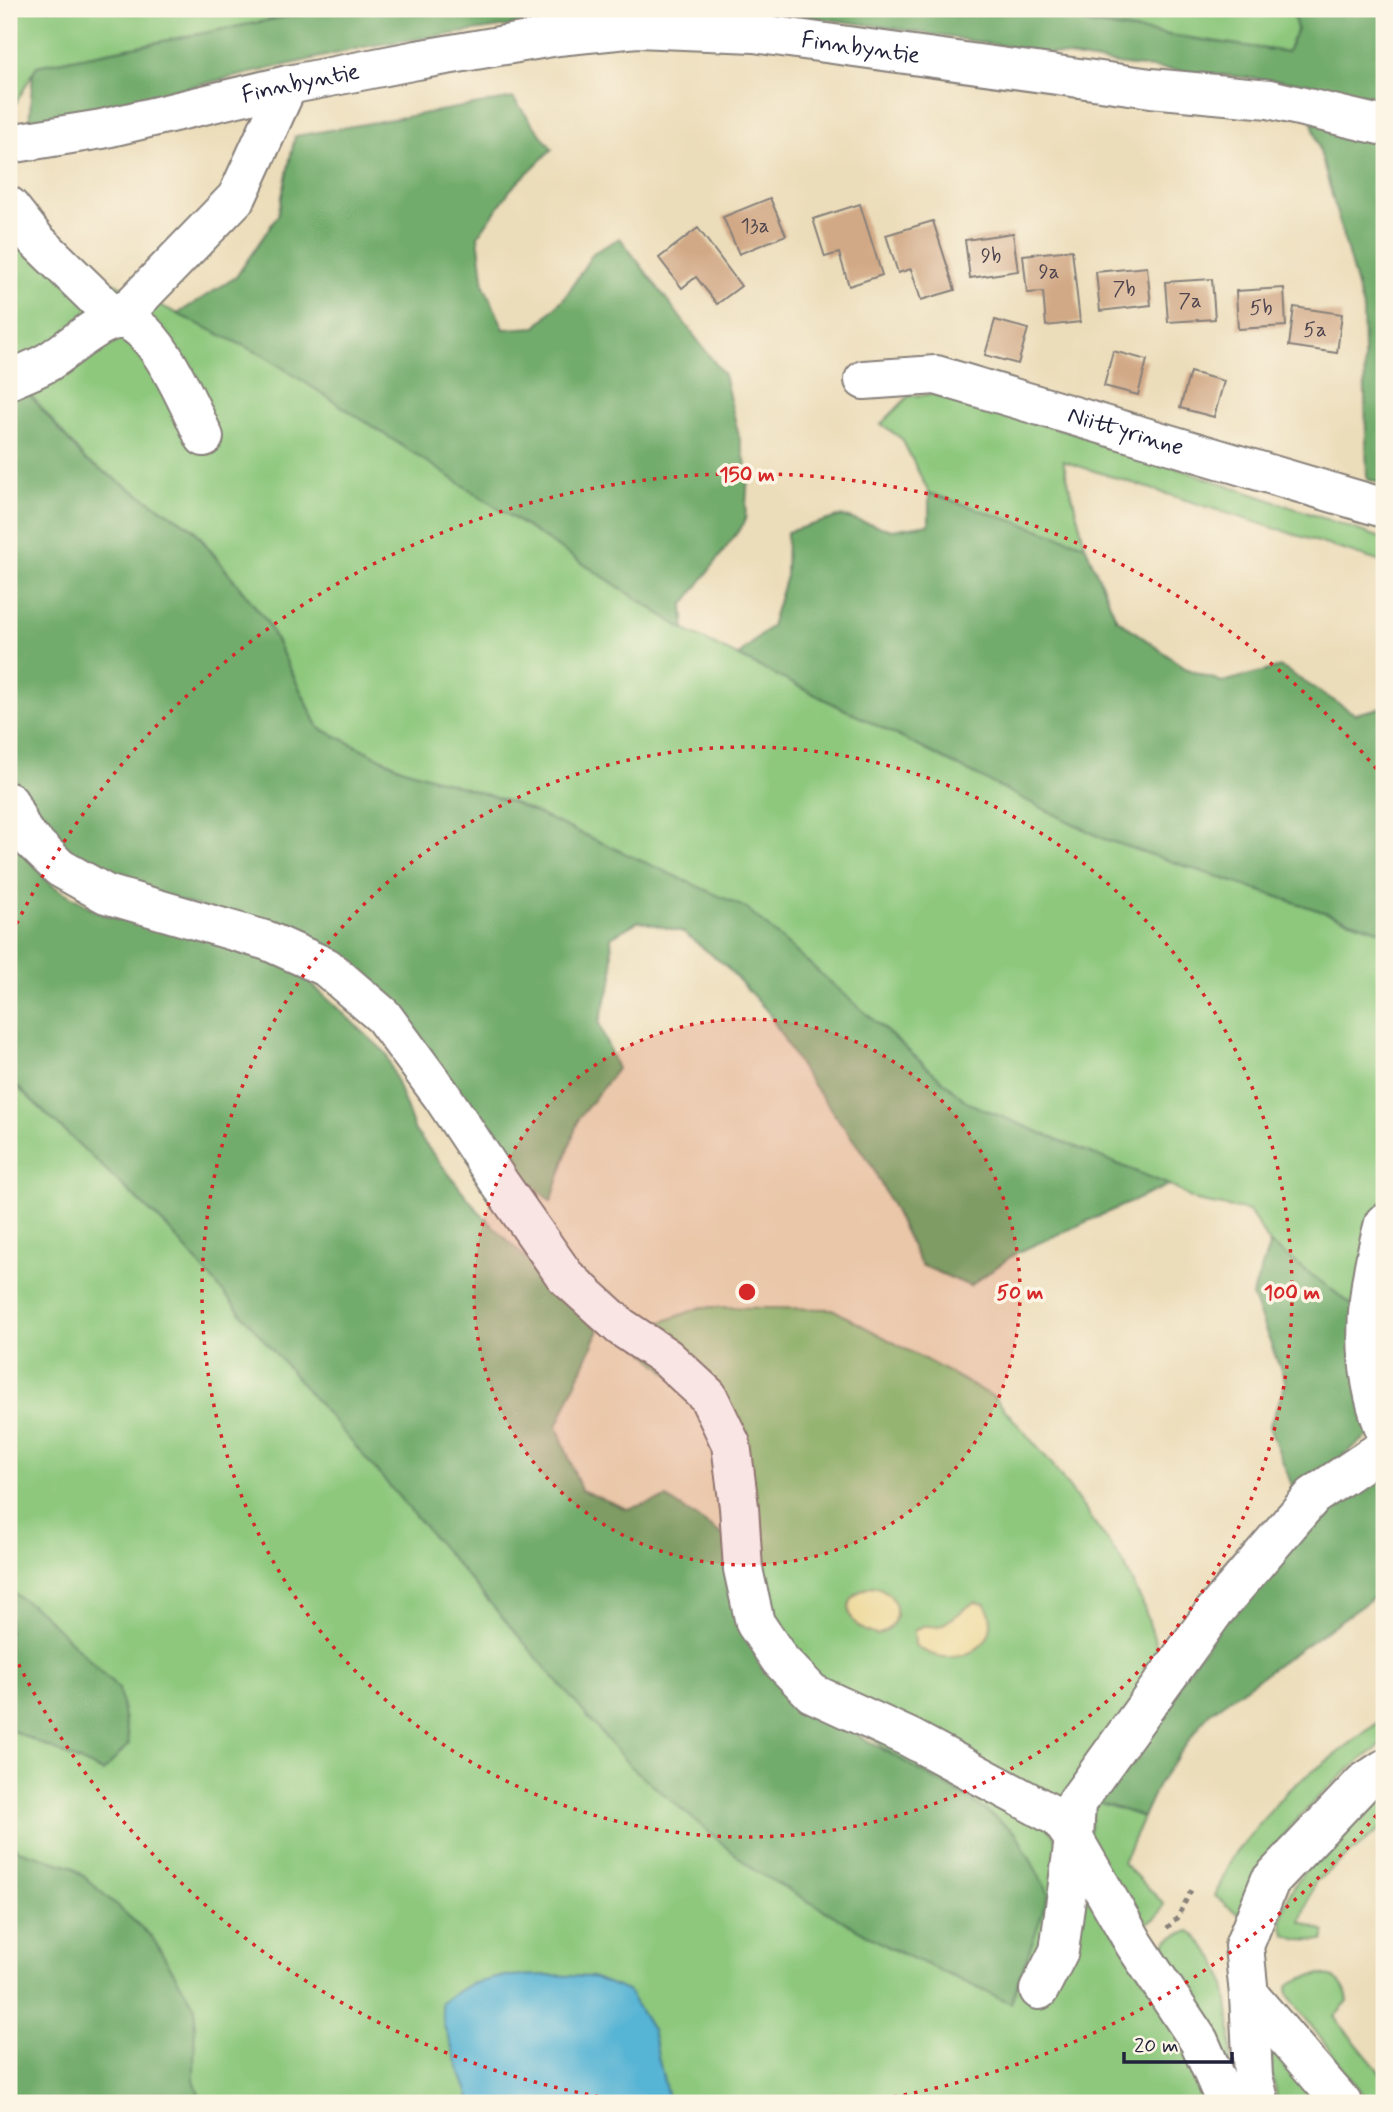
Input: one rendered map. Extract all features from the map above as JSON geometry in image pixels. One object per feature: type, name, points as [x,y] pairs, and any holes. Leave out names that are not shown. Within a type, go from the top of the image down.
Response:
[{"type":"street","name":"Finnbyntie","points":[[9,144],[102,129],[288,85],[417,60],[558,36],[637,28],[754,33],[1151,88],[1269,99],[1384,126]]},
{"type":"street","points":[[9,380],[47,362],[94,330],[118,320],[237,197],[288,85]]},
{"type":"street","points":[[9,206],[36,240],[118,320],[135,323],[159,349],[204,437]]},
{"type":"street","name":"Niittyrinne","points":[[864,380],[936,375],[1384,508]]},
{"type":"street","points":[[9,802],[23,832],[60,868],[106,894],[268,941],[326,967],[383,1016],[442,1096],[500,1185],[565,1276],[621,1327],[666,1357],[708,1396],[731,1444],[743,1570],[755,1623],[780,1660],[813,1693],[910,1738],[1059,1818],[1135,1945],[1199,2041],[1226,2103]]},
{"type":"street","points":[[1384,1223],[1376,1251],[1366,1330],[1375,1405],[1384,1427]]},
{"type":"street","points":[[1040,1990],[1059,1951],[1074,1839],[1076,1803],[1214,1612],[1313,1496],[1384,1448]]},
{"type":"street","points":[[1260,2103],[1253,2077],[1244,1946],[1270,1881],[1363,1783],[1384,1769]]},
{"type":"street","points":[[1249,1995],[1342,2103]]},
{"type":"path","points":[[1135,1945],[1168,1927],[1177,1918],[1193,1887]]},
{"type":"green space","points":[[9,9],[326,9],[37,66],[9,115]]},
{"type":"green space","points":[[326,9],[750,9],[578,16],[369,46],[29,124],[33,73],[37,66]]},
{"type":"green space","points":[[750,9],[1058,9],[1089,24],[1287,52],[1297,29],[1292,9],[1384,9],[1384,100],[1309,84],[1124,65],[885,27]]},
{"type":"green space","points":[[1058,9],[1292,9],[1297,29],[1287,52],[1089,23]]},
{"type":"green space","points":[[513,98],[552,149],[511,189],[478,236],[484,286],[504,329],[536,327],[566,296],[593,253],[620,238],[724,375],[748,473],[745,522],[683,606],[685,630],[263,355],[177,314],[236,277],[278,215],[295,136]]},
{"type":"green space","points":[[1312,122],[1384,146],[1384,485],[1367,479],[1363,309]]},
{"type":"green space","points":[[9,187],[69,261],[263,355],[685,630],[1104,839],[1384,932],[1384,1319],[1355,1307],[1270,1244],[1249,1211],[1196,1201],[1169,1185],[968,1103],[746,908],[401,768],[319,728],[266,620],[194,529],[84,459],[9,369]]},
{"type":"green space","points":[[24,388],[84,459],[193,529],[266,620],[319,728],[401,768],[514,803],[746,908],[968,1103],[1169,1185],[1016,1253],[970,1286],[921,1265],[871,1164],[804,1073],[768,1012],[727,967],[683,932],[639,921],[611,937],[613,976],[599,1023],[617,1069],[579,1118],[551,1202],[501,1155],[359,969],[313,940],[125,885],[76,858],[28,807],[9,763],[9,395]]},
{"type":"green space","points":[[934,394],[1075,433],[1384,539],[1384,563],[1063,461],[1085,545],[929,493],[902,439],[881,424],[909,396]]},
{"type":"green space","points":[[929,493],[1085,545],[1116,618],[1185,668],[1222,682],[1281,667],[1355,714],[1384,707],[1384,932],[1104,839],[738,656],[771,626],[786,576],[787,532],[841,516],[892,530],[929,524]]},
{"type":"green space","points":[[9,831],[14,841],[53,886],[102,914],[267,953],[308,981],[386,1053],[415,1131],[479,1212],[599,1330],[557,1426],[581,1490],[627,1509],[667,1498],[723,1535],[806,1705],[971,1800],[1016,1833],[1049,1894],[1011,2003],[892,1949],[754,1870],[629,1765],[167,1227],[9,1079]]},
{"type":"green space","points":[[9,1079],[167,1227],[754,1870],[892,1949],[1011,2003],[1016,1833],[971,1800],[892,1754],[803,1681],[758,1568],[698,1400],[645,1353],[654,1325],[702,1307],[832,1309],[994,1397],[1052,1464],[1124,1564],[1144,1607],[1161,1660],[1048,1827],[1185,2044],[1210,2103],[9,2103]]},
{"type":"green space","points":[[1270,1244],[1355,1307],[1373,1432],[1295,1493],[1269,1427],[1286,1383],[1252,1296]]},
{"type":"green space","points":[[1383,1470],[1384,1590],[1209,1713],[1158,1784],[1143,1817],[1095,1801],[1235,1605],[1301,1530],[1334,1502]]},
{"type":"green space","points":[[9,1590],[41,1612],[119,1689],[129,1744],[103,1772],[9,1729]]},
{"type":"green space","points":[[1384,1718],[1384,1743],[1333,1783],[1302,1813],[1262,1865],[1239,1915],[1215,1896],[1232,1857],[1287,1791]]},
{"type":"green space","points":[[1384,1789],[1384,1826],[1315,1882],[1301,1922],[1325,1932],[1323,1941],[1298,1940],[1286,1935],[1282,1918],[1288,1898],[1300,1877],[1335,1836]]},
{"type":"green space","points":[[1095,1801],[1143,1817],[1123,1863],[1164,1904],[1152,1921],[1139,1923],[1087,1841]]},
{"type":"green space","points":[[9,1840],[18,1850],[72,1866],[152,1937],[195,2007],[194,2079],[202,2103],[9,2103]]},
{"type":"green space","points":[[1191,1931],[1216,1961],[1227,1993],[1231,2030],[1232,2103],[1159,1958],[1166,1942]]},
{"type":"green space","points":[[1322,1974],[1337,1980],[1345,1991],[1348,2002],[1334,2017],[1384,2077],[1384,2103],[1369,2103],[1289,1996],[1287,1988],[1291,1983]]},
{"type":"green space","points":[[1271,2043],[1321,2103],[1278,2103],[1272,2074]]},
{"type":"sand","points":[[873,1586],[889,1595],[896,1609],[892,1624],[877,1635],[858,1626],[849,1612],[854,1597]]},
{"type":"sand","points":[[974,1602],[985,1604],[991,1619],[990,1632],[983,1643],[973,1651],[960,1656],[945,1657],[929,1654],[915,1645],[914,1631],[922,1626],[941,1625]]},
{"type":"water","points":[[505,1976],[592,1977],[628,1991],[652,2030],[669,2103],[472,2103],[444,2026],[441,2002],[470,1984]]},
{"type":"building","points":[[770,198],[786,235],[739,254],[723,217]]},
{"type":"building","points":[[860,204],[882,275],[849,286],[839,253],[825,257],[813,219]]},
{"type":"building","points":[[933,221],[955,290],[921,300],[911,269],[898,273],[886,235]]},
{"type":"building","points":[[698,228],[741,286],[717,304],[696,277],[682,288],[659,258]]},
{"type":"building","points":[[1013,233],[1018,271],[970,278],[965,240]]},
{"type":"building","points":[[1072,250],[1080,322],[1046,326],[1043,292],[1027,293],[1023,255]]},
{"type":"building","points":[[1147,267],[1151,305],[1100,311],[1096,272]]},
{"type":"building","points":[[1212,279],[1215,319],[1168,322],[1165,282]]},
{"type":"building","points":[[1284,288],[1286,326],[1238,329],[1236,291]]},
{"type":"building","points":[[1294,307],[1342,314],[1337,353],[1289,346]]},
{"type":"building","points":[[995,320],[1028,329],[1018,364],[985,355]]},
{"type":"building","points":[[1113,351],[1147,360],[1138,395],[1104,386]]},
{"type":"building","points":[[1190,372],[1224,381],[1214,417],[1180,408]]}]
